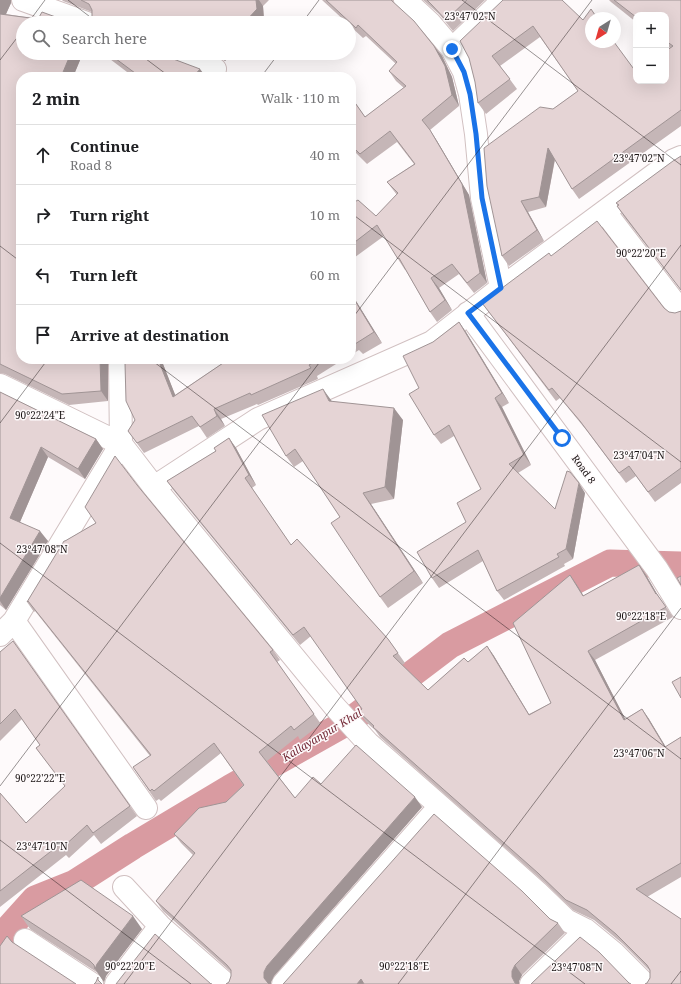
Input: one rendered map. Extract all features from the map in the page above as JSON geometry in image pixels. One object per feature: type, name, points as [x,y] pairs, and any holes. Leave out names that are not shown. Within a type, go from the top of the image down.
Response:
[{"type":"street","points":[[23,0],[68,16]]},
{"type":"street","points":[[405,0],[430,23],[452,49],[464,72],[470,94],[476,134],[482,198],[501,288]]},
{"type":"street","points":[[452,49],[503,0]]},
{"type":"street","points":[[190,60],[215,69]]},
{"type":"street","points":[[154,487],[258,418],[432,342],[501,288],[605,212],[679,162]]},
{"type":"street","points":[[605,212],[681,311]]},
{"type":"street","name":"Road 8","points":[[468,313],[658,569],[681,608]]},
{"type":"street","points":[[122,364],[120,365],[121,444],[7,628],[146,808]]},
{"type":"street","points":[[0,385],[121,444],[154,487],[335,707],[368,743],[537,892],[566,920],[586,930],[614,953],[645,984]]},
{"type":"street","points":[[283,984],[440,806]]},
{"type":"street","points":[[124,887],[160,926],[226,984]]},
{"type":"street","points":[[116,984],[160,926]]},
{"type":"street","points":[[531,984],[586,930]]},
{"type":"street","points":[[25,940],[92,984]]},
{"type":"building","points":[[81,0],[256,0],[257,9],[250,16],[92,16],[92,10],[89,4]]},
{"type":"building","points":[[326,0],[391,0],[414,21],[434,46],[445,66],[452,95],[422,120],[430,130],[462,184],[480,273],[467,283],[452,264],[431,278],[445,300],[430,312],[399,258],[398,259],[377,225],[356,241],[356,201],[358,200],[376,216],[398,193],[387,182],[415,164],[390,131],[360,154],[356,150],[356,104],[365,117],[406,86],[389,71],[397,62],[358,25],[356,28],[356,16],[343,16]]},
{"type":"building","points":[[427,0],[467,0],[446,20]]},
{"type":"building","points":[[503,0],[562,0],[583,20],[585,17],[585,48],[618,48],[633,68],[633,84],[669,84],[669,49],[673,46],[669,43],[669,12],[633,12],[633,15],[614,0],[681,0],[681,110],[572,189],[548,148],[539,197],[521,201],[537,230],[502,256],[487,186],[484,148],[540,107],[553,109],[578,91],[533,26],[492,56],[510,79],[478,103],[469,58],[460,41]]},
{"type":"building","points":[[42,12],[53,16],[40,16]]},
{"type":"building","points":[[0,14],[16,16],[16,60],[68,60],[63,72],[16,72],[16,364],[100,364],[101,391],[62,394],[0,364]]},
{"type":"building","points":[[117,60],[176,60],[200,69],[197,72],[134,72]]},
{"type":"building","points":[[681,156],[681,290],[617,206],[619,205],[616,203]]},
{"type":"building","points":[[597,221],[664,308],[669,312],[675,313],[681,311],[681,468],[648,492],[629,466],[619,473],[580,421],[552,388],[549,390],[482,303],[549,253],[551,256]]},
{"type":"building","points":[[356,302],[374,332],[356,343]]},
{"type":"building","points":[[459,322],[502,393],[495,398],[524,455],[509,464],[555,509],[567,471],[570,472],[579,483],[566,549],[557,554],[559,557],[497,591],[478,550],[432,578],[417,552],[466,522],[457,503],[481,489],[449,425],[434,435],[409,394],[419,388],[403,356],[433,342]]},
{"type":"building","points":[[125,364],[160,364],[173,397],[222,364],[311,364],[309,365],[311,368],[251,395],[250,393],[214,409],[217,416],[200,427],[192,416],[137,443],[128,431],[135,420],[126,401]]},
{"type":"building","points":[[323,389],[329,401],[394,408],[385,487],[363,493],[414,571],[380,597],[331,523],[340,517],[295,449],[286,456],[262,415]]},
{"type":"building","points":[[0,392],[96,439],[78,469],[41,447],[10,518],[40,531],[0,598]]},
{"type":"building","points":[[229,438],[249,475],[245,478],[291,545],[297,539],[388,639],[398,653],[393,656],[428,690],[464,658],[468,662],[487,646],[529,715],[551,703],[513,623],[570,575],[583,596],[639,565],[656,594],[666,607],[588,651],[624,720],[642,709],[665,747],[681,737],[681,863],[636,889],[681,919],[681,984],[645,984],[650,978],[650,970],[647,965],[616,934],[587,910],[566,900],[538,873],[373,727],[374,726],[359,712],[362,709],[304,627],[293,635],[167,481],[216,451],[214,448]]},
{"type":"building","points":[[115,456],[137,485],[273,650],[270,652],[314,714],[294,730],[291,726],[259,752],[295,798],[313,777],[321,784],[356,745],[415,797],[267,966],[264,972],[264,978],[269,984],[226,984],[229,982],[231,976],[231,970],[227,965],[156,901],[195,853],[174,834],[199,808],[226,802],[244,785],[214,743],[154,791],[152,789],[150,791],[133,767],[151,755],[28,601],[27,602],[64,541],[96,523],[85,507]]},
{"type":"building","points":[[681,576],[681,585],[677,578]]},
{"type":"building","points":[[13,641],[130,806],[93,833],[87,825],[62,848],[59,845],[0,891],[0,793],[26,823],[65,786],[36,748],[40,745],[15,709],[0,724],[0,652]]},
{"type":"building","points":[[681,677],[681,698],[672,682]]},
{"type":"building","points":[[434,814],[522,891],[550,919],[558,923],[515,965],[512,971],[512,977],[517,984],[364,984],[361,979],[357,984],[283,984],[285,982]]},
{"type":"building","points":[[81,880],[133,916],[97,964],[95,969],[94,965],[90,961],[21,916]]},
{"type":"building","points":[[155,934],[211,984],[116,984]]},
{"type":"building","points":[[7,936],[12,942],[76,984],[0,984],[0,946]]},
{"type":"building","points":[[580,937],[599,952],[631,984],[531,984]]},
{"type":"building","points":[[98,977],[98,980],[102,984],[94,984],[96,982]]},
{"type":"waterway","name":"Kallayanpur Khal","points":[[0,938],[35,899],[75,883],[133,846],[230,788],[351,720],[450,645],[610,563],[681,565]]},
{"type":"route","points":[[452,49],[464,72],[470,94],[476,134],[482,198],[501,288],[468,313],[562,438]]}]
